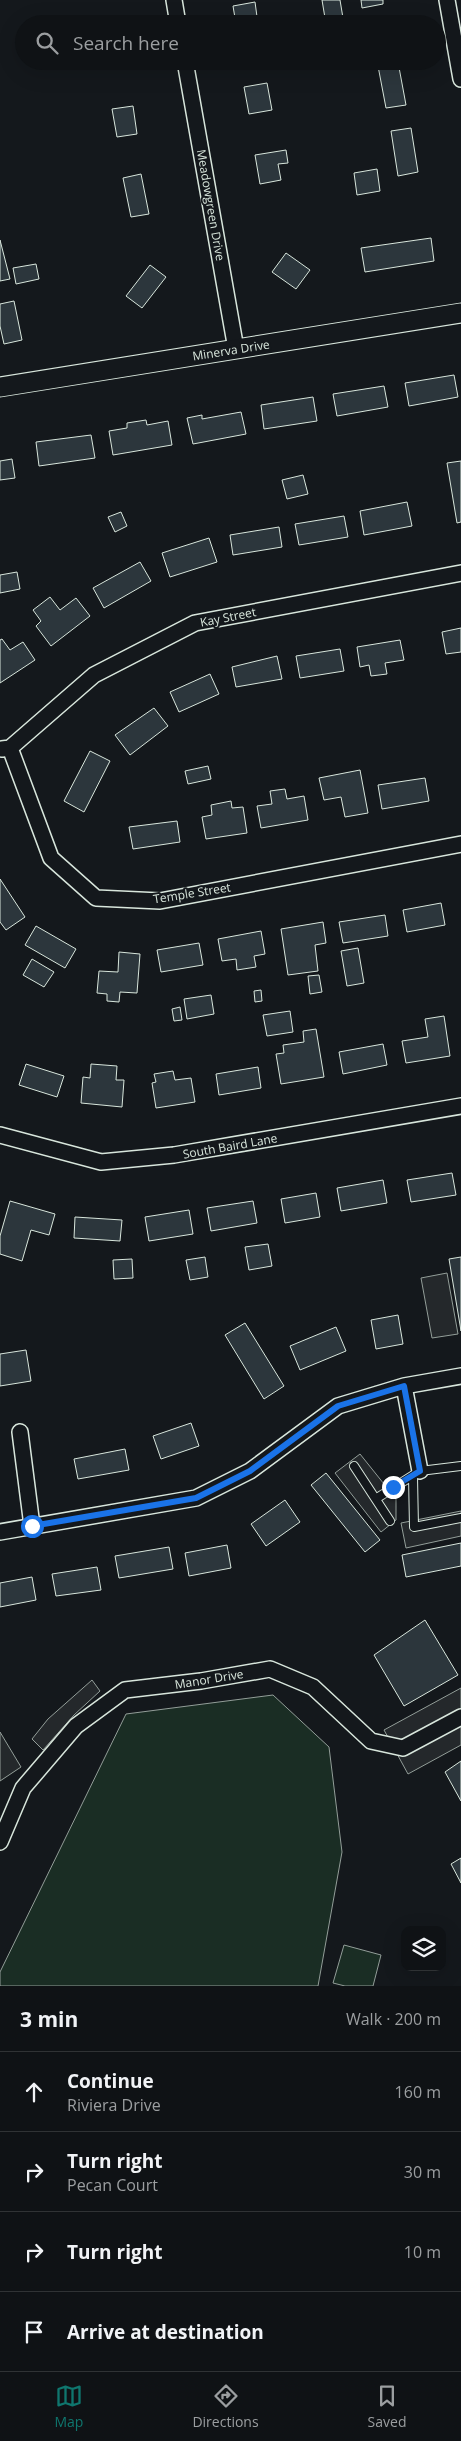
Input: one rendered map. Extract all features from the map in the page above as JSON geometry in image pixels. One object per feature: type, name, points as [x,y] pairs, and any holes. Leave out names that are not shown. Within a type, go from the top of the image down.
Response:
[{"type":"street","points":[[174,0],[176,15]]},
{"type":"street","points":[[447,0],[461,79]]},
{"type":"street","name":"Meadowgreen Drive","points":[[187,70],[236,350]]},
{"type":"street","name":"Minerva Drive","points":[[0,387],[461,313]]},
{"type":"street","name":"Kay Street","points":[[5,748],[94,675],[194,623],[461,573]]},
{"type":"street","name":"Temple Street","points":[[5,748],[51,858],[96,898],[160,900],[461,844]]},
{"type":"street","name":"South Baird Lane","points":[[0,1135],[101,1162],[174,1155],[461,1106]]},
{"type":"street","points":[[0,1532],[196,1498],[250,1471],[338,1406],[404,1386],[461,1376]]},
{"type":"street","points":[[404,1386],[416,1474]]},
{"type":"street","points":[[20,1432],[32,1526]]},
{"type":"street","name":"Manor Drive","points":[[0,1842],[23,1788],[76,1726],[125,1690],[200,1681],[270,1669],[313,1687],[371,1741],[403,1748],[461,1717]]},
{"type":"lane","points":[[354,1466],[377,1498],[390,1521]]},
{"type":"lane","points":[[377,1498],[416,1474],[461,1466]]},
{"type":"lane","points":[[416,1474],[414,1527],[461,1518]]},
{"type":"green space","points":[[273,1695],[329,1747],[342,1852],[318,1986],[0,1986],[0,1972],[126,1714]]},
{"type":"green space","points":[[344,1945],[381,1955],[373,1986],[345,1986],[333,1983]]},
{"type":"shaded area","points":[[447,1273],[458,1334],[432,1338],[421,1278]]},
{"type":"shaded area","points":[[360,1454],[396,1499],[396,1520],[381,1532],[335,1473]]},
{"type":"shaded area","points":[[461,1511],[461,1536],[406,1548],[401,1523]]},
{"type":"shaded area","points":[[92,1680],[100,1691],[74,1715],[43,1750],[32,1739],[48,1719]]},
{"type":"shaded area","points":[[461,1688],[461,1745],[408,1774],[384,1730]]},
{"type":"shaded area","points":[[0,1732],[21,1767],[0,1781]]},
{"type":"building","points":[[322,0],[340,0],[342,15],[324,15]]},
{"type":"building","points":[[361,0],[383,0],[383,4],[362,8]]},
{"type":"building","points":[[255,2],[257,15],[234,15],[233,6]]},
{"type":"building","points":[[379,70],[399,70],[406,105],[386,108]]},
{"type":"building","points":[[267,83],[272,110],[249,114],[244,87]]},
{"type":"building","points":[[133,106],[137,134],[117,137],[112,109]]},
{"type":"building","points":[[411,128],[418,172],[398,176],[391,131]]},
{"type":"building","points":[[286,150],[288,163],[278,164],[281,180],[260,184],[255,155]]},
{"type":"building","points":[[377,169],[380,191],[357,195],[354,173]]},
{"type":"building","points":[[141,174],[149,214],[131,217],[123,178]]},
{"type":"building","points":[[431,238],[434,261],[365,272],[361,248]]},
{"type":"building","points":[[0,240],[10,279],[0,281]]},
{"type":"building","points":[[286,253],[310,270],[296,289],[272,272]]},
{"type":"building","points":[[36,264],[39,279],[16,284],[13,268]]},
{"type":"building","points":[[150,265],[166,277],[142,308],[126,296]]},
{"type":"building","points":[[14,301],[22,340],[4,344],[0,326],[0,304]]},
{"type":"building","points":[[454,375],[458,397],[409,406],[405,383]]},
{"type":"building","points":[[384,386],[388,407],[337,416],[333,394]]},
{"type":"building","points":[[313,397],[317,421],[264,429],[261,405]]},
{"type":"building","points":[[241,412],[246,434],[193,444],[187,418],[202,415],[202,419]]},
{"type":"building","points":[[146,420],[147,425],[168,421],[172,445],[113,455],[109,431],[127,428],[127,423]]},
{"type":"building","points":[[91,435],[95,458],[39,466],[36,442]]},
{"type":"building","points":[[12,459],[15,478],[0,480],[0,461]]},
{"type":"building","points":[[461,461],[461,522],[457,523],[447,463]]},
{"type":"building","points":[[303,475],[308,494],[287,499],[282,480]]},
{"type":"building","points":[[407,502],[412,526],[364,535],[360,511]]},
{"type":"building","points":[[121,512],[127,526],[115,532],[108,517]]},
{"type":"building","points":[[344,516],[348,537],[299,545],[295,524]]},
{"type":"building","points":[[279,527],[282,547],[233,555],[230,535]]},
{"type":"building","points":[[209,538],[217,562],[170,577],[162,553]]},
{"type":"building","points":[[140,562],[151,581],[104,608],[93,588]]},
{"type":"building","points":[[17,572],[20,589],[0,593],[0,575]]},
{"type":"building","points":[[50,597],[60,610],[76,598],[90,616],[51,646],[36,626],[41,621],[33,610]]},
{"type":"building","points":[[461,628],[461,652],[446,654],[442,632]]},
{"type":"building","points":[[2,639],[10,650],[23,642],[35,660],[0,683],[0,640]]},
{"type":"building","points":[[400,640],[404,660],[385,663],[387,674],[371,676],[369,665],[360,667],[357,647]]},
{"type":"building","points":[[340,649],[344,671],[300,678],[296,656]]},
{"type":"building","points":[[277,656],[282,679],[236,687],[232,667]]},
{"type":"building","points":[[210,674],[219,694],[179,712],[170,692]]},
{"type":"building","points":[[154,708],[168,726],[130,755],[115,735]]},
{"type":"building","points":[[90,751],[110,761],[84,812],[64,801]]},
{"type":"building","points":[[208,766],[211,779],[188,784],[185,771]]},
{"type":"building","points":[[360,770],[368,813],[345,817],[341,797],[324,800],[319,778]]},
{"type":"building","points":[[425,778],[429,801],[382,809],[378,785]]},
{"type":"building","points":[[285,789],[287,799],[304,796],[308,820],[261,828],[257,806],[272,804],[270,791]]},
{"type":"building","points":[[231,801],[232,808],[243,807],[247,833],[206,839],[202,817],[212,815],[211,805]]},
{"type":"building","points":[[177,821],[180,842],[133,849],[129,827]]},
{"type":"building","points":[[0,879],[25,917],[6,930],[0,922]]},
{"type":"building","points":[[441,903],[445,925],[407,932],[403,910]]},
{"type":"building","points":[[385,915],[388,936],[343,943],[339,922]]},
{"type":"building","points":[[323,922],[326,943],[315,945],[318,971],[288,975],[281,929]]},
{"type":"building","points":[[36,926],[76,949],[65,968],[25,945]]},
{"type":"building","points":[[261,931],[265,954],[254,956],[256,967],[237,970],[236,959],[222,961],[218,939]]},
{"type":"building","points":[[199,943],[203,965],[161,972],[157,950]]},
{"type":"building","points":[[358,948],[364,983],[347,986],[341,951]]},
{"type":"building","points":[[119,952],[140,954],[137,993],[120,992],[119,1002],[107,1001],[107,994],[97,993],[99,971],[118,972]]},
{"type":"building","points":[[32,959],[54,972],[44,987],[23,975]]},
{"type":"building","points":[[319,975],[322,992],[310,994],[308,976]]},
{"type":"building","points":[[261,990],[262,1001],[255,1002],[254,991]]},
{"type":"building","points":[[211,995],[214,1014],[187,1019],[184,999]]},
{"type":"building","points":[[180,1007],[182,1020],[174,1021],[172,1009]]},
{"type":"building","points":[[290,1011],[293,1032],[267,1036],[263,1015]]},
{"type":"building","points":[[444,1016],[450,1056],[406,1063],[402,1041],[428,1037],[425,1019]]},
{"type":"building","points":[[316,1029],[324,1077],[281,1084],[276,1054],[284,1053],[283,1045],[304,1042],[303,1031]]},
{"type":"building","points":[[383,1044],[387,1065],[343,1074],[339,1052]]},
{"type":"building","points":[[26,1064],[64,1076],[57,1097],[19,1085]]},
{"type":"building","points":[[91,1064],[117,1066],[116,1080],[124,1080],[122,1107],[81,1103],[83,1077],[90,1078]]},
{"type":"building","points":[[258,1067],[261,1088],[219,1095],[216,1074]]},
{"type":"building","points":[[173,1071],[175,1080],[191,1078],[195,1102],[156,1108],[152,1083],[156,1082],[154,1074]]},
{"type":"building","points":[[452,1173],[456,1195],[411,1202],[407,1180]]},
{"type":"building","points":[[383,1180],[387,1203],[341,1211],[337,1188]]},
{"type":"building","points":[[316,1193],[320,1217],[285,1223],[281,1199]]},
{"type":"building","points":[[10,1201],[55,1214],[49,1235],[31,1230],[22,1261],[0,1254],[0,1236]]},
{"type":"building","points":[[253,1201],[257,1223],[211,1231],[207,1208]]},
{"type":"building","points":[[189,1210],[193,1234],[149,1241],[145,1217]]},
{"type":"building","points":[[75,1217],[122,1220],[120,1241],[74,1238]]},
{"type":"building","points":[[268,1244],[272,1266],[249,1270],[245,1247]]},
{"type":"building","points":[[205,1257],[208,1277],[190,1280],[186,1260]]},
{"type":"building","points":[[461,1257],[461,1331],[449,1259]]},
{"type":"building","points":[[132,1259],[133,1278],[114,1279],[113,1260]]},
{"type":"building","points":[[398,1315],[403,1344],[376,1349],[371,1320]]},
{"type":"building","points":[[245,1323],[284,1386],[264,1399],[225,1335]]},
{"type":"building","points":[[336,1327],[346,1351],[300,1370],[290,1346]]},
{"type":"building","points":[[26,1350],[31,1381],[0,1386],[0,1354]]},
{"type":"building","points":[[191,1423],[199,1446],[161,1459],[153,1436]]},
{"type":"building","points":[[125,1449],[129,1470],[78,1479],[74,1459]]},
{"type":"building","points":[[326,1473],[380,1540],[365,1552],[311,1485]]},
{"type":"building","points":[[285,1500],[300,1522],[266,1546],[251,1524]]},
{"type":"building","points":[[461,1543],[461,1566],[406,1577],[402,1555]]},
{"type":"building","points":[[227,1545],[231,1568],[189,1576],[185,1553]]},
{"type":"building","points":[[169,1547],[173,1569],[119,1578],[115,1556]]},
{"type":"building","points":[[97,1567],[101,1590],[56,1596],[52,1574]]},
{"type":"building","points":[[32,1577],[36,1600],[0,1607],[0,1583]]},
{"type":"building","points":[[425,1620],[458,1675],[404,1706],[374,1655]]},
{"type":"building","points":[[461,1761],[461,1801],[445,1772]]},
{"type":"building","points":[[461,1858],[461,1883],[451,1864]]},
{"type":"route","points":[[32,1526],[196,1498],[250,1471],[338,1406],[404,1386],[420,1471],[413,1477],[393,1487]]}]
